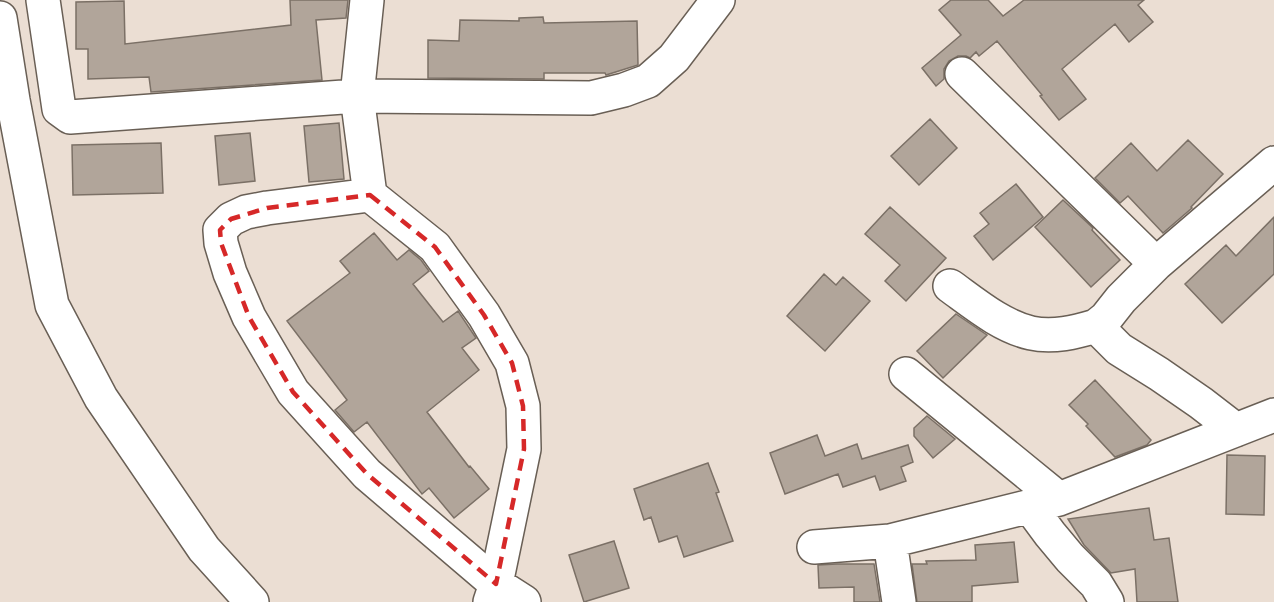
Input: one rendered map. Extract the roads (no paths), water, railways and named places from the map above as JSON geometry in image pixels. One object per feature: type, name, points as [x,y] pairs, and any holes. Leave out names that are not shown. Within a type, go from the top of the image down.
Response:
[{"type":"street","points":[[43,0],[59,109],[70,117],[357,96],[591,98],[648,81],[674,58],[718,0]]},
{"type":"street","points":[[367,0],[357,96],[370,195],[435,247],[484,315],[512,363],[523,406],[524,449],[493,593]]},
{"type":"street","points":[[0,18],[13,100],[52,305],[101,398],[204,549],[252,602]]},
{"type":"street","points":[[962,74],[1156,264]]},
{"type":"street","points":[[950,286],[991,315],[1013,327],[1032,333],[1053,335],[1096,326],[1156,264],[1274,163]]},
{"type":"street","points":[[370,195],[267,208],[246,212],[231,219],[220,230],[220,243],[230,273],[249,317],[293,392],[367,474],[493,593],[524,602]]},
{"type":"street","points":[[1096,326],[1119,349],[1184,391],[1236,430]]},
{"type":"street","points":[[906,374],[1044,503],[1050,534],[1096,584],[1107,602]]},
{"type":"street","points":[[814,548],[890,541],[1044,503],[1274,415]]},
{"type":"street","points":[[890,541],[899,602]]}]
